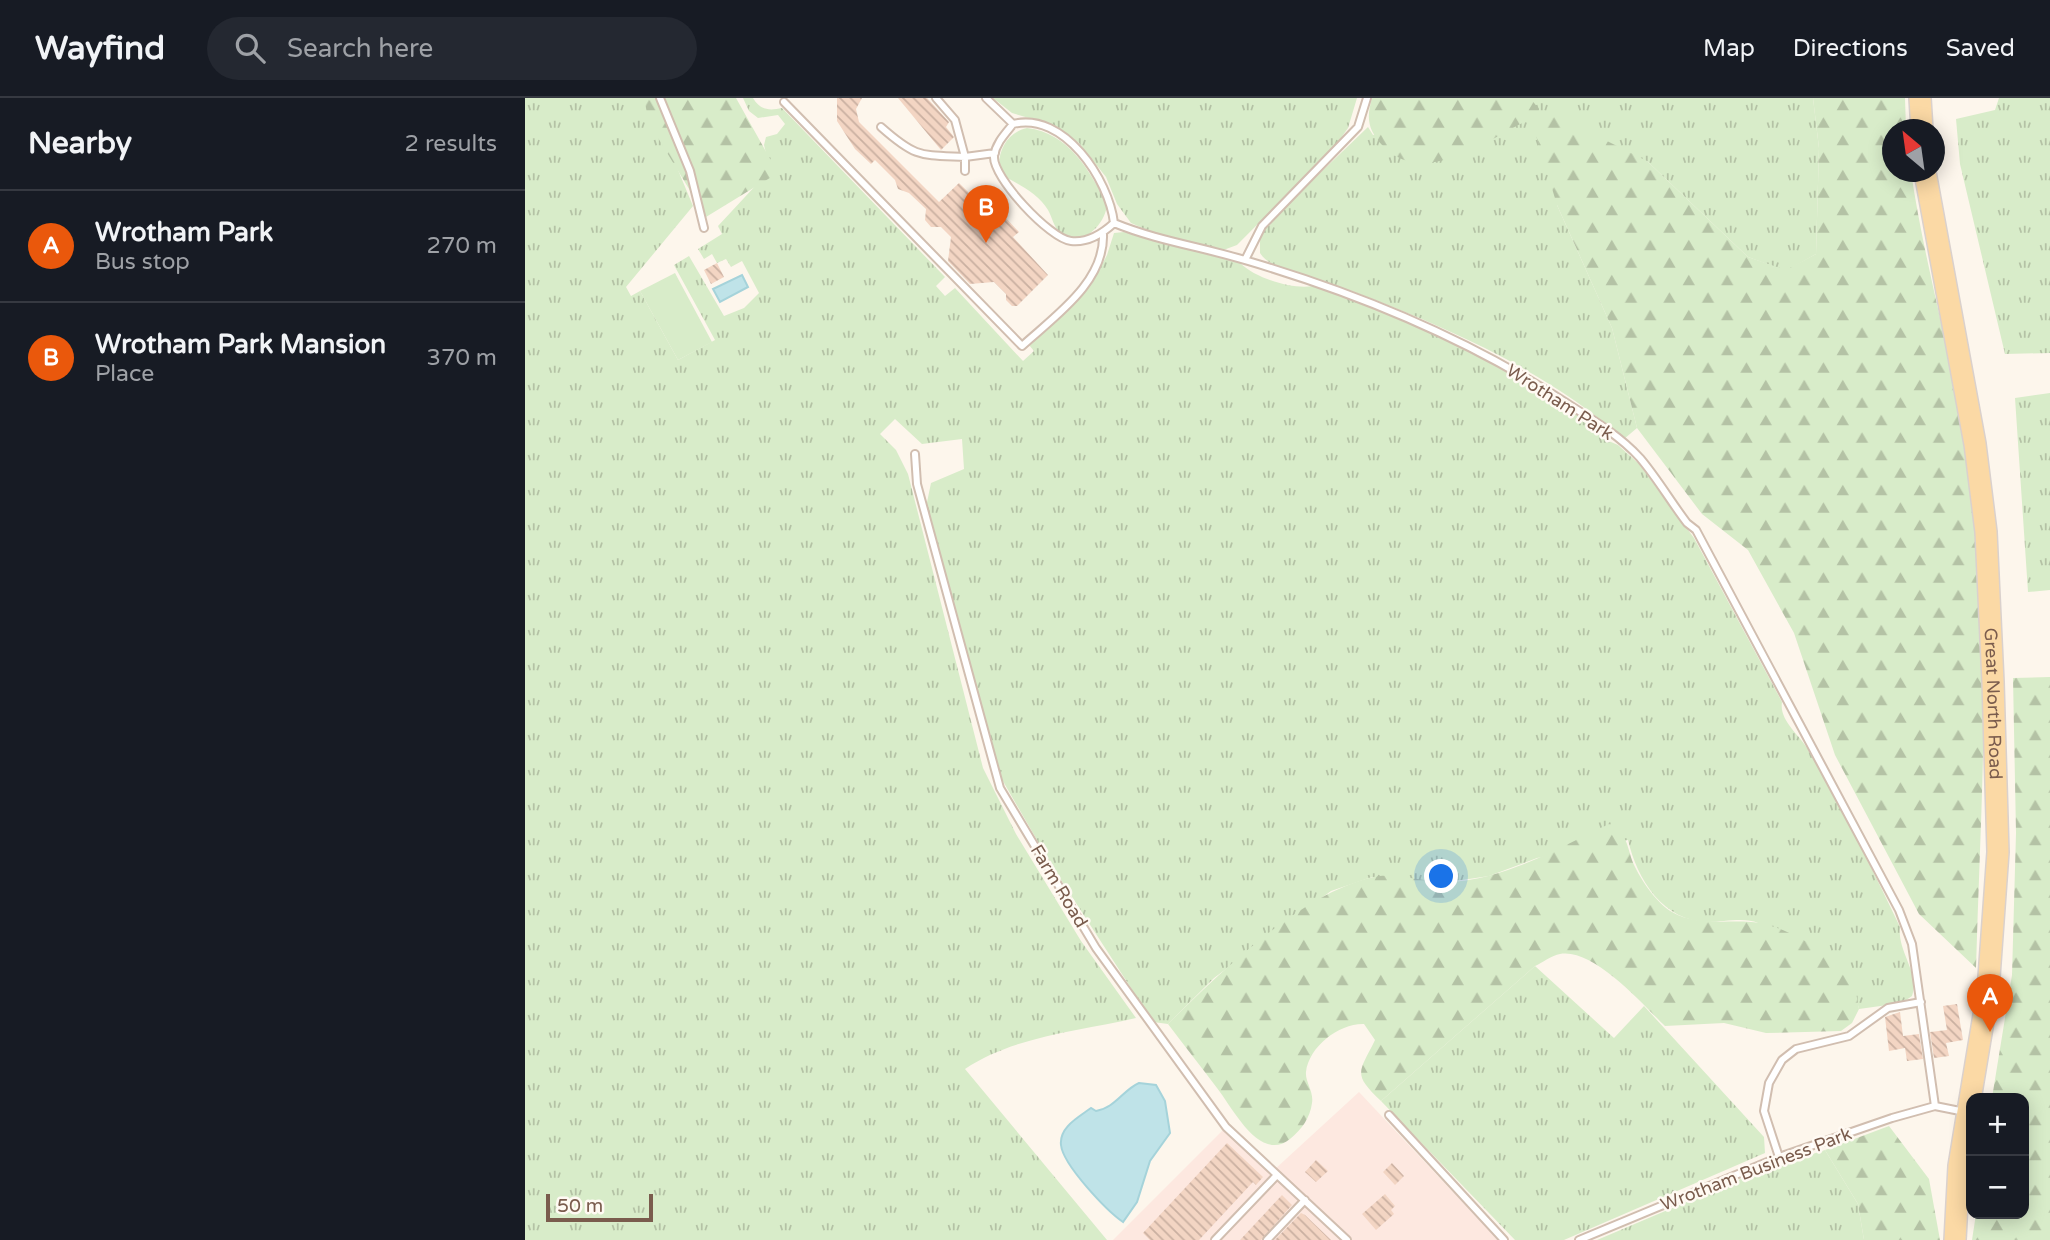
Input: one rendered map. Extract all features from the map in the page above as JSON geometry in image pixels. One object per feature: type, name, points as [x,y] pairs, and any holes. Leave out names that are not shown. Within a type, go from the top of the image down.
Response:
[{"type":"main road","points":[[1920,98],[1921,119]]},
{"type":"main road","name":"Great North Road","points":[[1927,182],[1975,444],[1986,532],[1998,852],[1988,991],[1971,1093]]},
{"type":"main road","name":"Great North Road","points":[[1955,1240],[1955,1198],[1966,1126]]},
{"type":"lane","points":[[660,98],[690,171],[704,228]]},
{"type":"lane","points":[[936,98],[955,120],[965,157],[965,171]]},
{"type":"lane","points":[[986,98],[1013,124]]},
{"type":"lane","points":[[1245,260],[1262,226],[1358,127],[1367,98]]},
{"type":"lane","points":[[783,102],[1022,346],[1094,275],[1103,251],[1103,234]]},
{"type":"lane","points":[[1034,122],[1054,131],[1079,150],[1112,201],[1114,223],[1103,234],[1071,242],[1054,236],[998,176],[995,153],[999,142],[1013,124],[1034,122]]},
{"type":"lane","points":[[881,127],[907,150],[927,156],[965,157],[995,153]]},
{"type":"lane","name":"Wrotham Park","points":[[1114,223],[1144,235],[1245,260],[1335,289],[1429,326],[1531,380],[1600,425],[1640,458],[1680,514],[1696,530],[1899,910],[1912,944],[1935,1106]]},
{"type":"lane","name":"Farm Road","points":[[915,454],[917,484],[1000,788],[1105,959],[1226,1127],[1347,1240]]},
{"type":"lane","points":[[1779,1157],[1764,1111],[1769,1083],[1781,1060],[1796,1049],[1849,1036],[1888,1008],[1921,1002]]},
{"type":"lane","points":[[1935,1106],[1966,1113]]},
{"type":"lane","name":"Wrotham Business Park","points":[[1579,1240],[1779,1157],[1935,1106]]},
{"type":"lane","points":[[1388,1115],[1504,1240]]},
{"type":"lane","points":[[1215,1240],[1277,1175]]},
{"type":"lane","points":[[1267,1240],[1305,1200]]},
{"type":"shaded area","points":[[1359,1092],[1498,1240],[1113,1240],[1226,1127],[1274,1170]]},
{"type":"green space","points":[[525,98],[648,98],[693,206],[626,287],[631,296],[640,291],[678,360],[715,340],[674,265],[689,256],[724,316],[744,308],[759,293],[742,261],[731,267],[726,259],[717,263],[712,254],[704,259],[698,249],[722,234],[718,226],[770,170],[764,145],[766,137],[777,134],[785,124],[778,115],[758,118],[749,111],[743,98],[753,98],[765,109],[782,108],[945,277],[936,286],[945,296],[955,288],[1023,361],[1034,351],[1029,345],[1094,280],[1107,255],[1114,233],[1124,232],[1240,263],[1275,282],[1313,286],[1393,314],[1457,344],[1579,413],[1604,439],[1618,445],[1639,464],[1694,538],[1782,702],[1787,721],[1821,773],[1900,927],[1902,945],[1913,979],[1912,996],[1902,1003],[1859,1009],[1851,979],[1770,929],[1747,920],[1709,922],[1678,915],[1655,896],[1645,883],[1628,840],[1537,858],[1489,876],[1449,882],[1372,877],[1331,891],[1214,978],[1168,1024],[1153,1022],[1052,866],[1000,776],[926,507],[931,483],[964,469],[962,439],[922,444],[895,419],[880,434],[896,450],[908,474],[983,768],[1016,834],[1081,941],[1136,1018],[1026,1042],[984,1058],[965,1069],[1107,1240],[525,1240]]},
{"type":"green space","points":[[644,98],[736,98],[778,173],[706,217],[649,123]]},
{"type":"green space","points":[[993,98],[1357,98],[1348,128],[1336,145],[1237,245],[1218,252],[1168,239],[1131,223],[1117,204],[1106,177],[1079,143],[1056,126],[1012,113]]},
{"type":"green space","points":[[1372,98],[1530,98],[1539,109],[1532,119],[1557,116],[1647,161],[1748,257],[1786,270],[1816,254],[1819,148],[1813,98],[1905,98],[1906,119],[1882,119],[1882,182],[1913,182],[1967,444],[1979,535],[1984,697],[1976,968],[1919,914],[1835,755],[1794,633],[1748,550],[1702,514],[1637,428],[1612,328],[1557,205],[1531,119],[1458,156],[1438,162],[1419,163],[1400,158],[1383,146],[1371,129],[1369,112]]},
{"type":"green space","points":[[1516,98],[1813,98],[1819,148],[1816,254],[1786,271],[1748,257],[1647,161],[1557,205],[1612,328],[1637,428],[1624,439],[1563,393],[1497,354],[1392,307],[1277,267],[1260,253],[1260,235],[1268,223],[1368,127],[1373,135]]},
{"type":"green space","points":[[1999,98],[2050,98],[2050,353],[2005,354],[1960,164],[1956,119],[1995,110]]},
{"type":"green space","points":[[1027,128],[1042,131],[1066,145],[1085,166],[1107,204],[1106,212],[1098,226],[1085,236],[1069,238],[1061,234],[1039,198],[1000,174],[1004,145],[1013,134]]},
{"type":"green space","points":[[675,273],[712,342],[678,360],[640,291]]},
{"type":"green space","points":[[2050,393],[2050,590],[2028,592],[2015,398]]},
{"type":"green space","points":[[2050,677],[2050,1240],[1972,1240],[1975,1219],[2029,1219],[2029,1093],[1993,1093],[2012,975],[2016,833],[2013,678]]},
{"type":"green space","points":[[1609,824],[1624,837],[1635,867],[1646,886],[1672,912],[1701,921],[1751,922],[1777,928],[1806,941],[1833,959],[1854,985],[1859,1009],[1852,1023],[1841,1031],[1766,1033],[1724,1023],[1665,1026],[1631,992],[1602,969],[1588,960],[1560,954],[1535,966],[1381,1101],[1362,1078],[1362,1066],[1375,1040],[1364,1024],[1345,1027],[1327,1038],[1308,1062],[1306,1076],[1312,1099],[1307,1118],[1290,1139],[1279,1145],[1268,1144],[1249,1131],[1168,1024],[1261,939],[1315,901],[1342,887],[1379,876],[1449,882],[1470,880],[1532,861]]},
{"type":"green space","points":[[1535,966],[1614,1038],[1644,1006],[1764,1137],[1765,1153],[1564,1240],[1515,1240],[1381,1101]]},
{"type":"green space","points":[[1889,1126],[1929,1179],[1940,1240],[1864,1240],[1858,1204],[1825,1150]]},
{"type":"green space","points":[[1825,1150],[1858,1204],[1864,1240],[1597,1240],[1757,1172]]},
{"type":"water","points":[[742,275],[748,287],[720,302],[713,289]]},
{"type":"water","points":[[1139,1083],[1156,1085],[1165,1101],[1170,1133],[1150,1161],[1137,1202],[1123,1222],[1077,1175],[1064,1154],[1061,1139],[1066,1128],[1081,1115],[1091,1108],[1096,1111],[1114,1103]]},
{"type":"building","points":[[837,98],[862,98],[856,109],[859,122],[939,202],[959,183],[996,219],[1002,214],[1019,232],[1013,237],[1048,275],[1017,306],[1012,306],[1006,300],[1006,294],[994,282],[970,284],[948,261],[951,237],[941,227],[931,227],[925,220],[926,209],[909,193],[898,189],[895,180],[875,160],[871,164],[855,149],[837,121]]},
{"type":"building","points":[[898,98],[927,98],[949,122],[946,127],[954,137],[941,150]]},
{"type":"building","points":[[717,263],[724,277],[711,284],[704,270]]},
{"type":"building","points":[[1957,1004],[1963,1040],[1946,1043],[1949,1056],[1934,1058],[1930,1032],[1947,1030],[1943,1006]]},
{"type":"building","points":[[1900,1012],[1903,1036],[1919,1034],[1923,1059],[1907,1061],[1905,1048],[1889,1051],[1885,1017]]},
{"type":"building","points":[[1227,1143],[1263,1177],[1256,1185],[1253,1182],[1199,1240],[1150,1240],[1143,1233]]},
{"type":"building","points":[[1316,1160],[1328,1171],[1316,1182],[1305,1172]]},
{"type":"building","points":[[1392,1163],[1404,1176],[1395,1185],[1383,1172]]},
{"type":"building","points":[[1385,1194],[1395,1206],[1391,1210],[1394,1214],[1376,1230],[1362,1214]]},
{"type":"building","points":[[1282,1195],[1292,1205],[1261,1240],[1240,1240]]},
{"type":"building","points":[[1301,1213],[1305,1215],[1331,1240],[1275,1240]]},
{"type":"place","name":"Wrotham Park Mansion","points":[[986,243]]},
{"type":"place","name":"Wrotham Park","points":[[1990,1032]]}]
